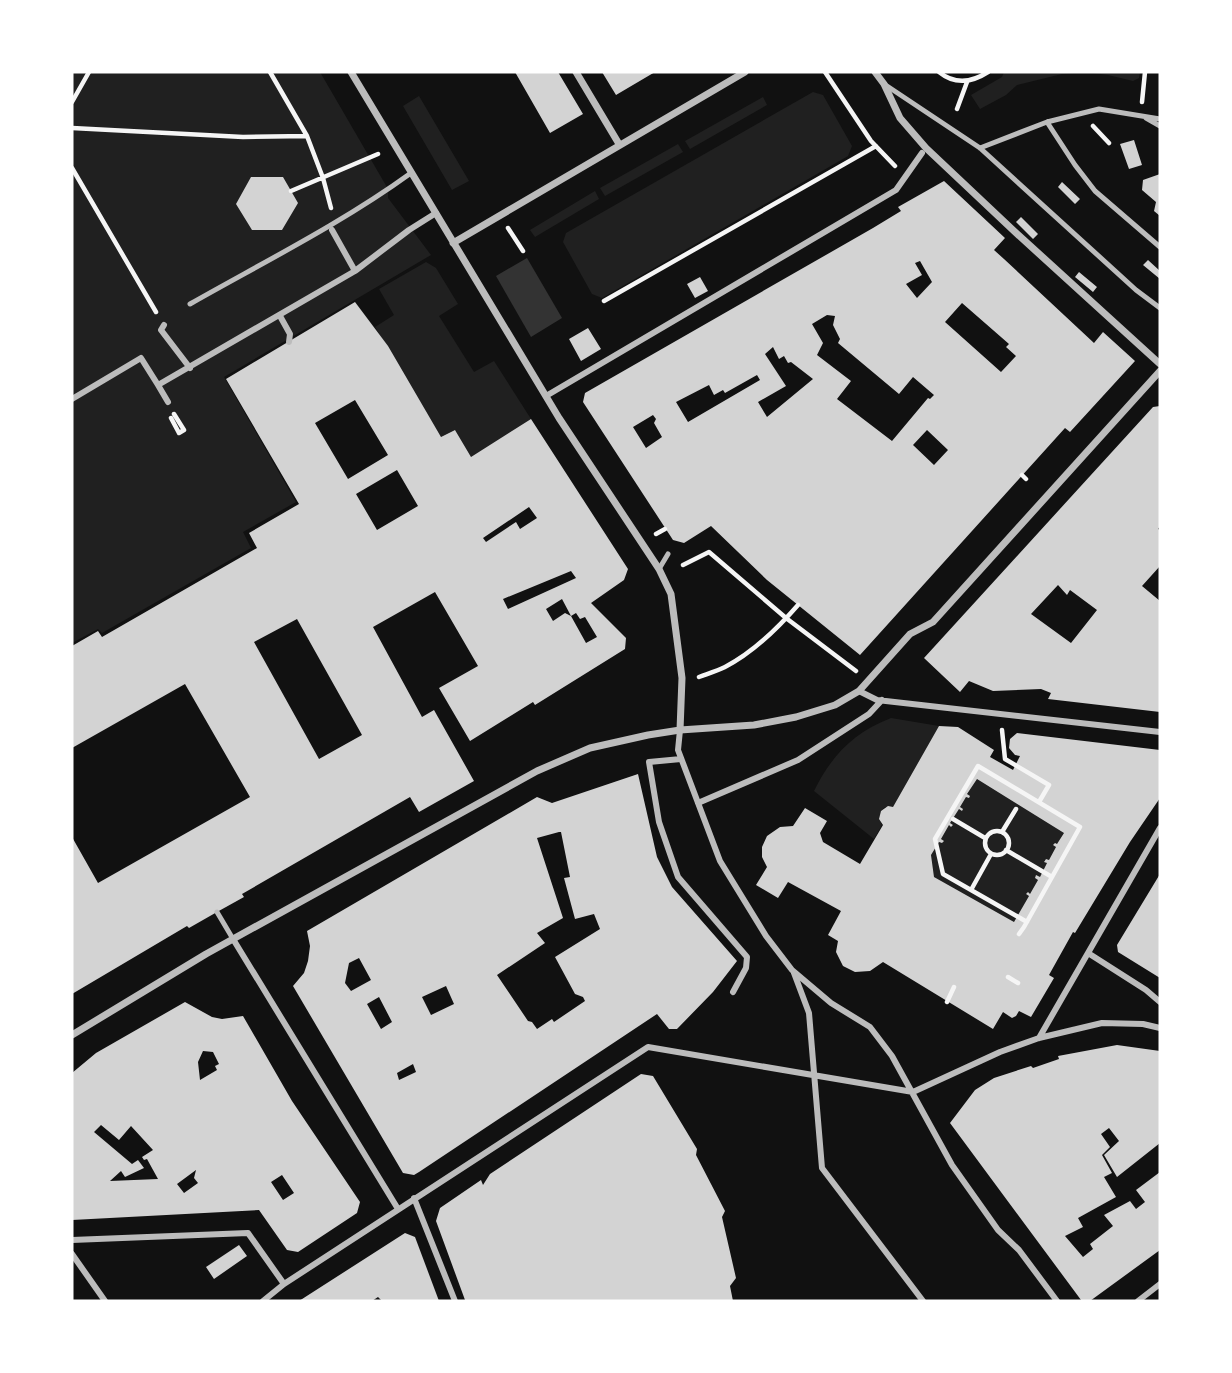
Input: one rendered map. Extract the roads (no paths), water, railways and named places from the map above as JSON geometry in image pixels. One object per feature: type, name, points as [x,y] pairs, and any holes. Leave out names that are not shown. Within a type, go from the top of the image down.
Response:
[{"type":"street","points":[[351,72],[546,396],[659,569],[671,594],[682,678],[678,750],[720,861],[766,936],[792,970],[831,1003],[870,1027],[892,1056],[952,1165],[998,1230],[1020,1250],[1058,1301]]},
{"type":"street","points":[[576,72],[620,144]]},
{"type":"street","points":[[453,243],[744,72]]},
{"type":"street","points":[[875,72],[884,83],[900,118],[926,148],[1160,364]]},
{"type":"street","points":[[546,396],[896,190],[922,153]]},
{"type":"street","points":[[158,386],[355,271],[408,229],[436,213]]},
{"type":"street","points":[[332,230],[355,271]]},
{"type":"street","points":[[280,316],[290,334],[289,342]]},
{"type":"street","points":[[164,325],[161,330],[190,368]]},
{"type":"street","points":[[72,399],[141,358],[167,402]]},
{"type":"street","points":[[72,1035],[233,939],[537,771],[590,748],[680,730],[754,725],[796,718],[835,705],[859,691],[910,635],[933,622],[1160,371]]},
{"type":"street","points":[[859,691],[882,700],[1160,732]]},
{"type":"street","points":[[698,803],[798,760],[869,714],[882,700]]},
{"type":"street","points":[[681,759],[649,762],[659,822],[678,877],[747,957],[746,968],[733,992]]},
{"type":"street","points":[[1039,1038],[1160,828]]},
{"type":"street","points":[[233,939],[398,1209]]},
{"type":"street","points":[[1088,953],[1160,1002]]},
{"type":"street","points":[[792,970],[809,1013],[822,1168],[923,1301]]},
{"type":"street","points":[[263,1301],[284,1284],[414,1198],[648,1047],[913,1092],[1000,1052],[1039,1038],[1102,1024],[1143,1024],[1160,1028]]},
{"type":"street","points":[[414,1198],[455,1301]]},
{"type":"street","points":[[72,1240],[248,1233],[284,1284]]},
{"type":"street","points":[[72,1254],[105,1301]]},
{"type":"street","points":[[1138,1301],[1160,1284]]},
{"type":"lane","points":[[884,83],[980,148],[1136,290],[1160,308]]},
{"type":"lane","points":[[980,148],[1047,122],[1099,109],[1160,119]]},
{"type":"lane","points":[[1140,115],[1160,126]]},
{"type":"lane","points":[[1047,122],[1095,191],[1160,247]]},
{"type":"lane","points":[[190,304],[334,222],[411,173]]},
{"type":"lane","points":[[659,569],[668,554]]},
{"type":"lane","points":[[217,912],[233,939]]}]
